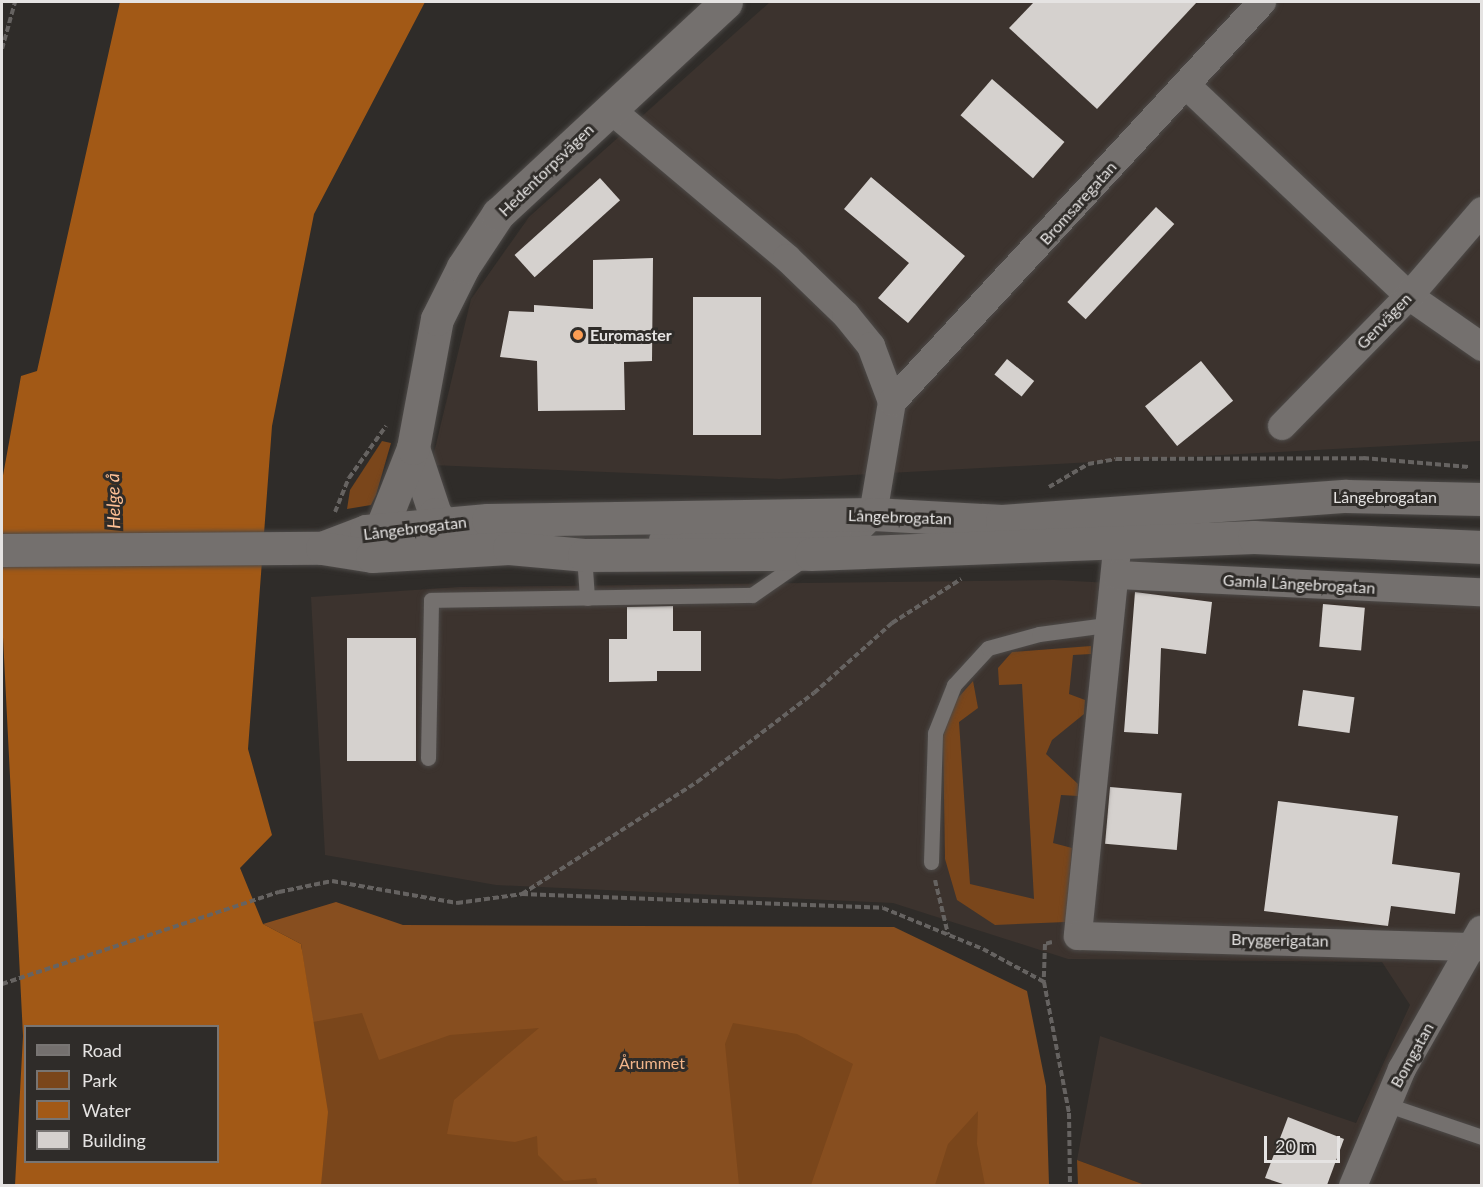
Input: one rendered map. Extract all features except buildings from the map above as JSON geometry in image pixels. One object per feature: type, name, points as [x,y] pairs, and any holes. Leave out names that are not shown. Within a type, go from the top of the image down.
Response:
[{"type":"main road","name":"Hedentorpsvägen","points":[[381,529],[413,448],[437,319],[463,267],[498,214],[726,2]]},
{"type":"main road","name":"Hedentorpsvägen","points":[[413,448],[423,487],[444,524],[467,550]]},
{"type":"main road","name":"Långebrogatan","points":[[312,548],[381,529],[444,524],[873,514],[1002,521],[1346,496],[1482,499]]},
{"type":"main road","name":"Långebrogatan","points":[[2,550],[312,548],[372,556],[509,548],[584,555],[811,554],[993,551],[1118,540],[1359,538],[1482,547]]},
{"type":"street","name":"Bromsaregatan","points":[[892,402],[1262,2]]},
{"type":"street","points":[[1186,85],[1409,296],[1482,347]]},
{"type":"street","points":[[509,548],[838,535],[857,530],[873,514],[892,402],[871,346],[846,315],[787,258],[610,109]]},
{"type":"street","name":"Genvägen","points":[[1282,426],[1409,296],[1482,211]]},
{"type":"street","points":[[1078,936],[1113,624],[1118,540]]},
{"type":"street","name":"Gamla Långebrogatan","points":[[1116,575],[1482,592]]},
{"type":"street","name":"Bryggerigatan","points":[[1078,936],[1479,940]]},
{"type":"street","name":"Bomgatan","points":[[1353,1185],[1385,1104],[1479,940]]},
{"type":"lane","points":[[428,758],[431,600],[752,595],[811,554]]},
{"type":"lane","points":[[584,555],[587,598]]},
{"type":"lane","points":[[931,862],[935,733],[954,685],[988,648],[1039,634],[1113,624]]},
{"type":"lane","points":[[1385,1104],[1482,1137]]},
{"type":"path","points":[[2,49],[15,2]]},
{"type":"path","points":[[522,894],[697,782],[814,693],[892,623],[931,595],[972,575]]},
{"type":"path","points":[[931,862],[948,934]]},
{"type":"path","points":[[2,984],[279,892],[332,881],[457,903],[522,894],[883,908],[948,934],[1044,982]]},
{"type":"path","points":[[1070,1185],[1069,1113],[1044,982],[1045,944],[1078,936]]},
{"type":"shaded area","points":[[770,2],[1481,2],[1481,441],[779,479],[431,465],[471,299],[529,217]]},
{"type":"shaded area","points":[[1054,580],[1481,602],[1481,1185],[1145,1185],[1077,1160],[1100,1036],[1356,1123],[1410,1005],[1382,962],[1068,959],[893,903],[496,885],[325,855],[311,597],[459,587]]},
{"type":"green space","points":[[382,441],[391,443],[371,505],[347,509],[350,490]]},
{"type":"green space","points":[[1091,646],[1091,654],[1073,655],[1069,694],[1085,700],[1084,714],[1052,740],[1046,754],[1078,784],[1078,796],[1061,795],[1053,843],[1072,848],[1066,922],[995,925],[957,900],[945,859],[943,736],[956,700],[973,681],[978,708],[959,722],[970,884],[1034,899],[1022,684],[999,685],[998,668],[1012,652]]},
{"type":"green space","name":"Årummet","points":[[336,902],[403,925],[894,927],[1027,991],[1046,1086],[1049,1185],[985,1185],[977,1144],[978,1111],[948,1144],[935,1185],[811,1185],[853,1064],[797,1034],[733,1023],[725,1044],[739,1185],[598,1185],[596,1178],[564,1181],[538,1155],[537,1136],[515,1142],[447,1134],[454,1100],[539,1028],[450,1035],[379,1060],[362,1013],[313,1022],[301,944],[263,924]]},
{"type":"green space","name":"Årummet","points":[[304,940],[947,970],[1042,1185],[262,1186]]},
{"type":"green space","points":[[1077,1160],[1145,1185],[1078,1185]]},
{"type":"water","name":"Helge å","points":[[120,2],[425,2],[314,214],[272,426],[248,749],[272,835],[240,868],[263,924],[301,944],[328,1112],[321,1185],[15,1185],[23,1036],[2,617],[2,481],[21,376],[37,371]]},
{"type":"place","name":"Euromaster","points":[[578,335]]}]
